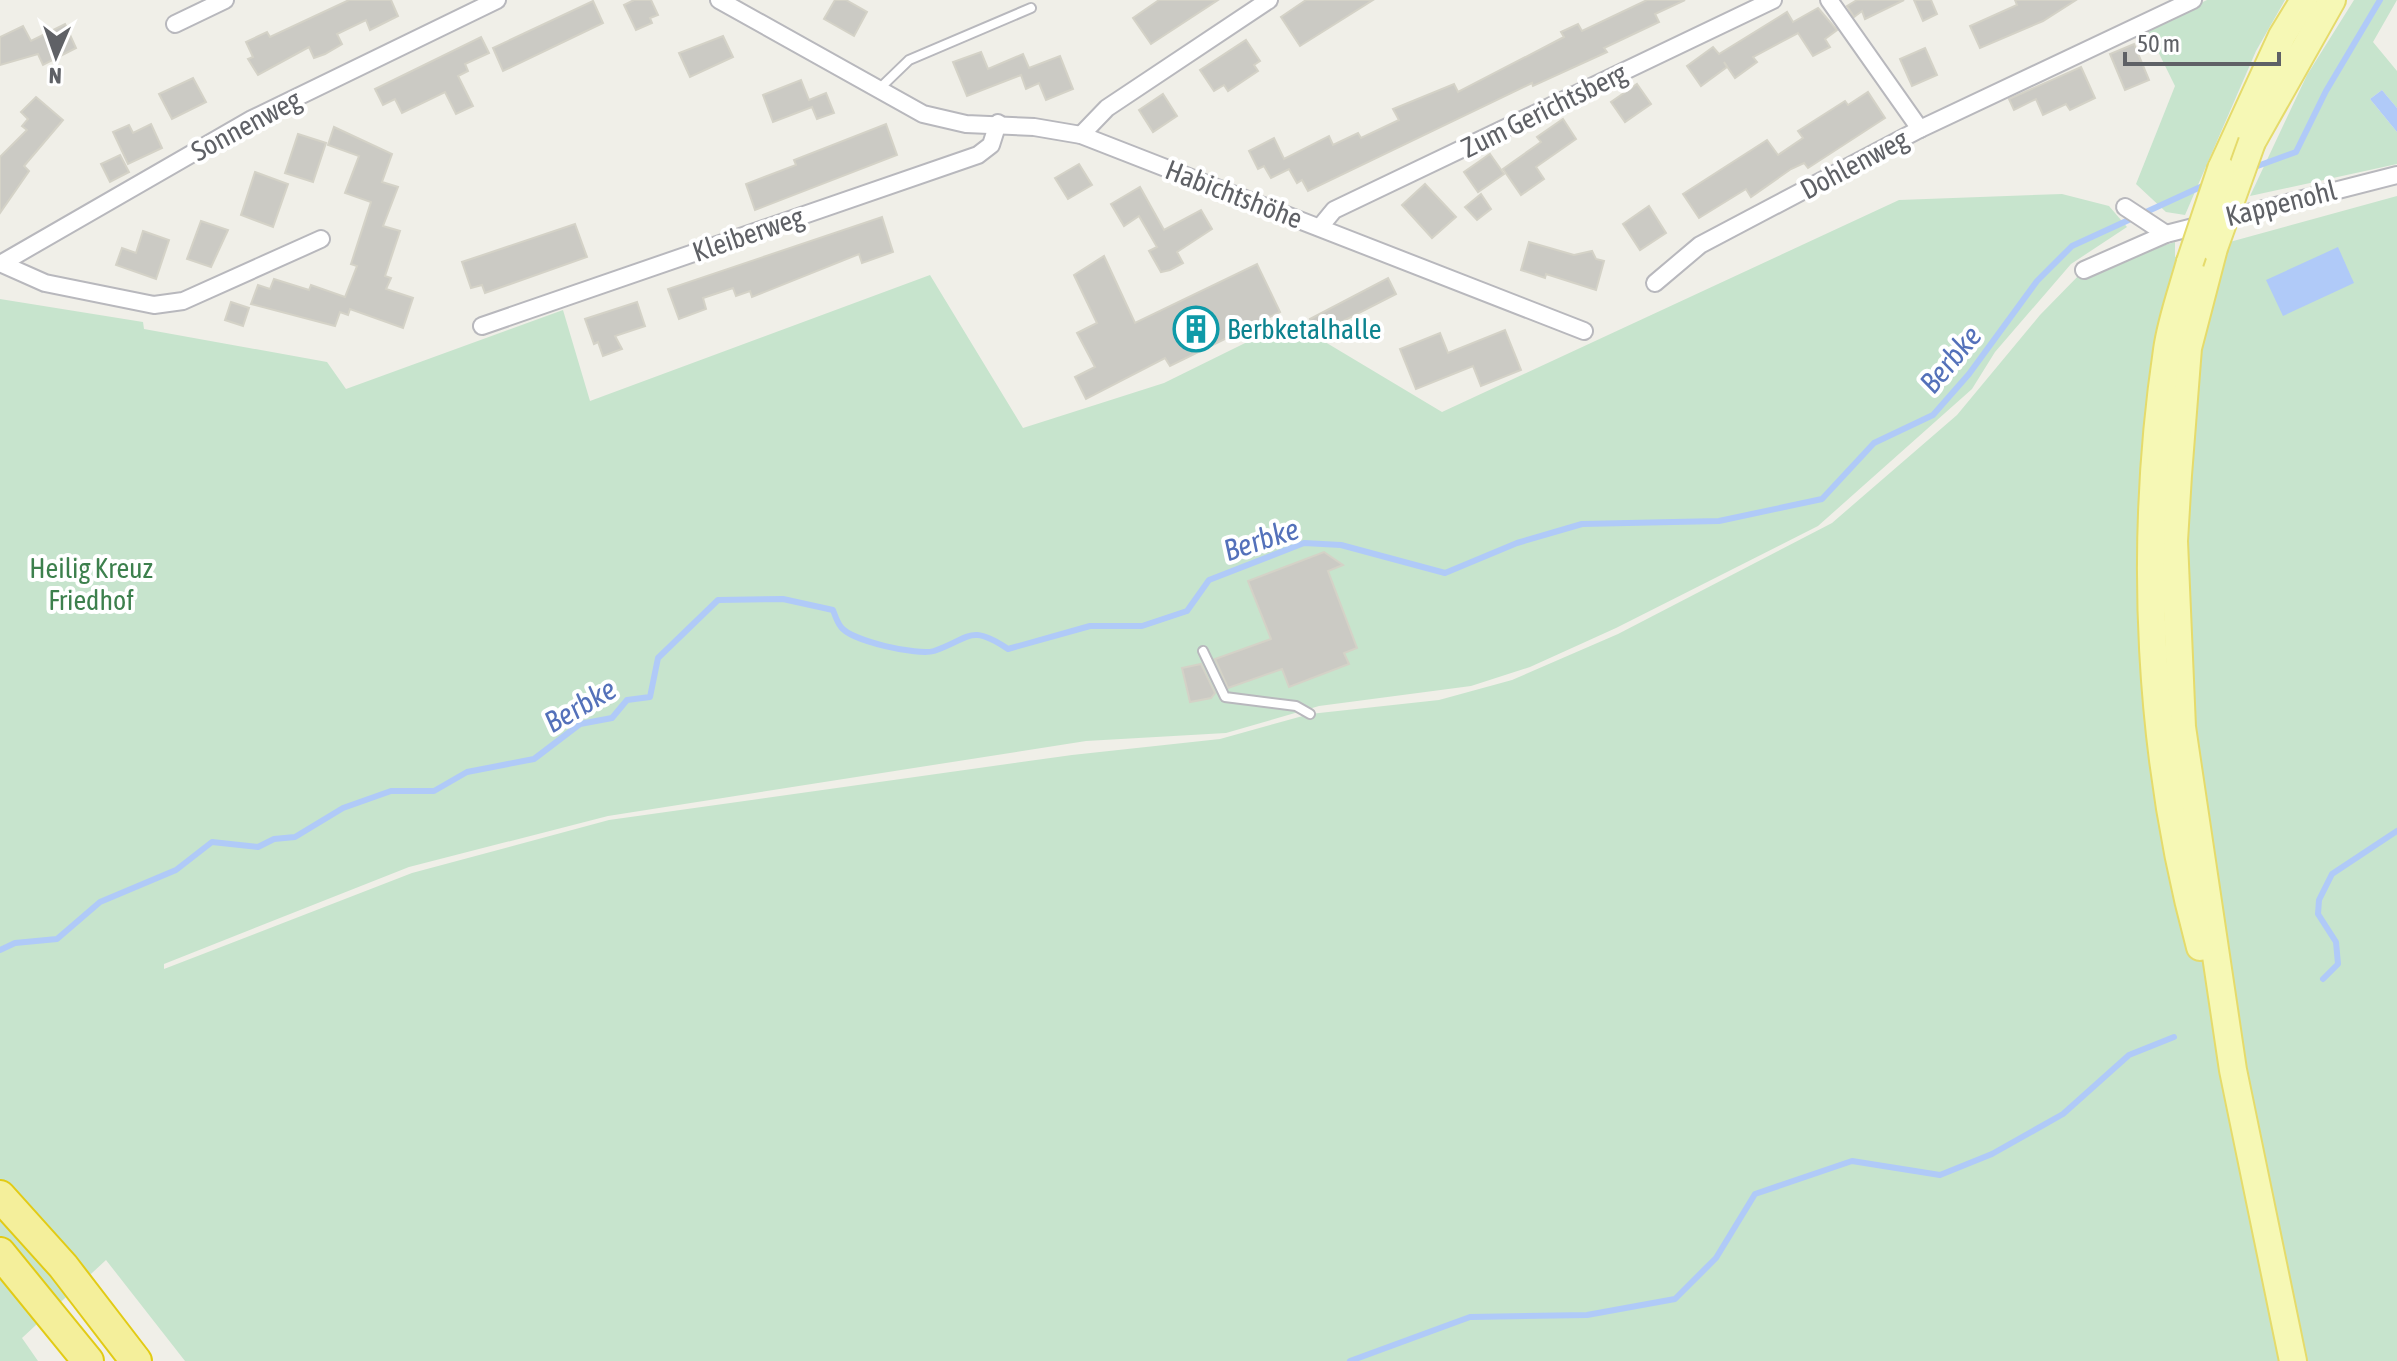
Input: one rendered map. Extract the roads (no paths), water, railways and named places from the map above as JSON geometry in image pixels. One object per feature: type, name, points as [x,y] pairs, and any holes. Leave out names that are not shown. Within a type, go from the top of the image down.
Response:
[{"type":"highway","points":[[0,1196],[63,1266],[136,1361]]},
{"type":"highway","points":[[0,1253],[88,1361]]},
{"type":"main road","points":[[2233,1070],[2194,924],[2164,778],[2155,649],[2151,521],[2167,348],[2190,262],[2221,169],[2282,36],[2304,0]]},
{"type":"main road","points":[[2293,1361],[2233,1070],[2182,727],[2174,541],[2188,348],[2214,248],[2252,142],[2332,0]]},
{"type":"street","points":[[175,24],[225,0]]},
{"type":"street","name":"Sonnenweg","points":[[1,263],[252,119],[497,0]]},
{"type":"street","name":"Habichtshöhe","points":[[719,0],[923,114],[945,120],[998,123],[1081,135],[1584,331]]},
{"type":"street","points":[[1081,135],[1107,108],[1269,0]]},
{"type":"street","name":"Zum Gerichtsberg","points":[[1320,227],[1334,210],[1773,0]]},
{"type":"street","name":"Dohlenweg","points":[[1655,283],[1700,245],[1920,129],[1829,0]]},
{"type":"street","points":[[1920,129],[2193,0]]},
{"type":"street","name":"Kleiberweg","points":[[482,326],[978,155],[991,145],[998,123]]},
{"type":"street","name":"Kappenohl","points":[[2084,270],[2166,234],[2397,175]]},
{"type":"street","points":[[2125,207],[2166,234]]},
{"type":"street","name":"Sonnenweg","points":[[1,263],[45,283],[154,305],[183,301],[321,239]]},
{"type":"lane","points":[[879,89],[909,60],[1031,8]]},
{"type":"lane","points":[[1203,651],[1225,697],[1296,706],[1310,714]]},
{"type":"water","points":[[2382,90],[2397,108],[2397,132],[2370,99]]},
{"type":"water","points":[[2338,247],[2354,283],[2283,316],[2266,280]]},
{"type":"waterway","name":"Berbke","points":[[2252,168],[2296,152],[2326,91],[2380,0]]},
{"type":"waterway","name":"Berbke","points":[[0,950],[15,943],[57,939],[100,902],[176,870],[212,842],[258,847],[274,839],[295,837],[343,808],[391,791],[434,791],[467,772],[534,759],[580,724],[612,718],[627,700],[650,697],[658,658],[718,600],[783,599],[833,610],[847,632],[900,649],[934,651],[977,635],[1008,649],[1090,626],[1142,626],[1187,611],[1209,580],[1304,543],[1341,545],[1445,573],[1517,543],[1582,524],[1719,521],[1822,499],[1874,443],[1933,415],[1969,374],[2037,281],[2072,246],[2207,184]]},
{"type":"waterway","points":[[2323,979],[2338,964],[2336,942],[2318,914],[2319,900],[2332,874],[2397,831]]},
{"type":"waterway","points":[[1350,1361],[1470,1317],[1587,1315],[1675,1299],[1716,1258],[1755,1194],[1852,1161],[1940,1175],[1992,1154],[2063,1114],[2129,1055],[2174,1037]]},
{"type":"place","name":"Berbketalhalle","points":[[1196,329]]},
{"type":"park label","name":"Heilig Kreuz Friedhof","points":[[91,584]]}]
